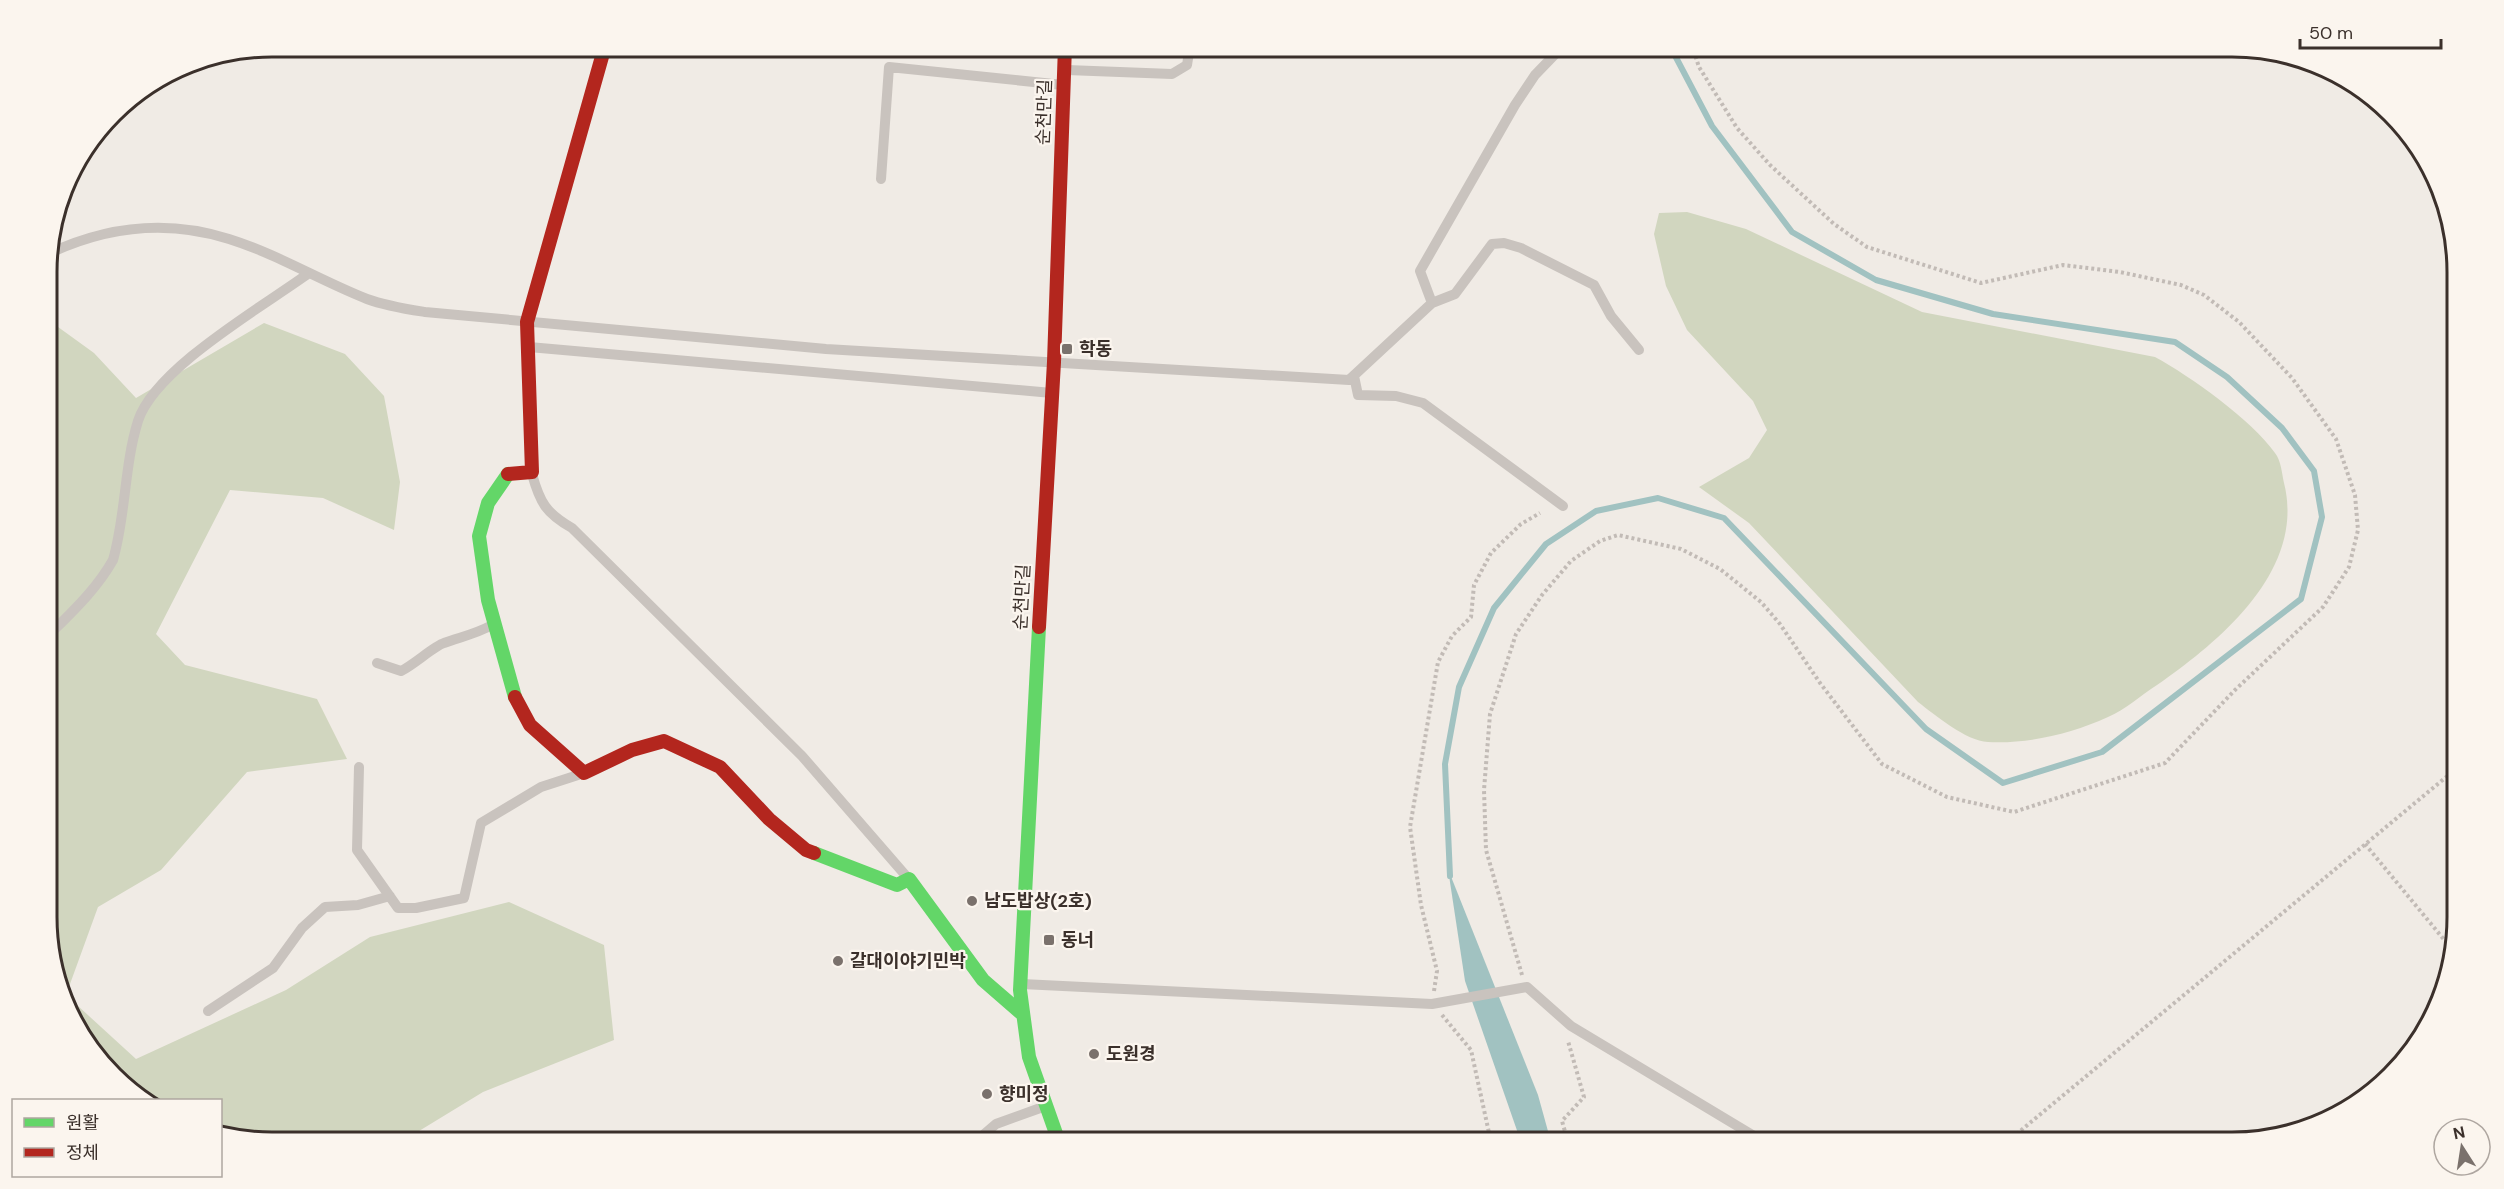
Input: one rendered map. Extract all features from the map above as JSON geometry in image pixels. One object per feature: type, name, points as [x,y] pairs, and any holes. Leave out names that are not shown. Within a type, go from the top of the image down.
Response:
[{"type":"street","points":[[602,57],[527,322],[532,472],[506,474],[490,496],[481,523],[480,561],[507,675],[524,716],[554,749],[585,773],[632,750],[664,741],[720,766],[769,819],[806,850],[897,885],[909,879],[983,980],[1021,1013]]},
{"type":"street","name":"순천만길","points":[[1055,1132],[1029,1063],[1019,984],[1054,362],[1065,57]]},
{"type":"lane","points":[[1064,70],[1172,74],[1187,65],[1188,57]]},
{"type":"lane","points":[[1432,303],[1420,271],[1515,105],[1535,75],[1552,57]]},
{"type":"lane","points":[[881,179],[890,67],[1063,85]]},
{"type":"lane","points":[[58,250],[93,235],[151,226],[200,232],[230,239],[369,299],[425,312],[826,349],[1349,380],[1432,303],[1455,294],[1492,244],[1504,243],[1521,248],[1594,285],[1611,316],[1639,350]]},
{"type":"lane","points":[[57,627],[92,591],[112,560],[134,441],[141,413],[148,400],[207,344],[309,273]]},
{"type":"lane","points":[[527,347],[1052,393]]},
{"type":"lane","points":[[1354,376],[1358,395],[1396,396],[1423,403],[1563,506]]},
{"type":"lane","points":[[532,472],[539,497],[551,516],[572,528],[802,756],[909,879]]},
{"type":"lane","points":[[377,663],[401,671],[418,662],[442,643],[477,633],[495,624]]},
{"type":"lane","points":[[359,768],[357,850],[398,908],[416,908],[464,898],[481,823],[541,787],[585,773]]},
{"type":"lane","points":[[208,1011],[273,968],[302,928],[325,907],[358,905],[390,896]]},
{"type":"lane","points":[[1019,984],[1432,1004],[1449,1003],[1527,987],[1571,1026],[1747,1132]]},
{"type":"lane","points":[[987,1132],[996,1124],[1044,1107]]},
{"type":"path","points":[[1527,987],[1518,966],[1486,850],[1484,790],[1490,714],[1516,634],[1542,595],[1571,561],[1600,541],[1618,535],[1681,549],[1720,569],[1761,602],[1780,624],[1820,682],[1882,764],[1947,797],[2014,812],[2165,764],[2235,690],[2323,607],[2349,567],[2358,530],[2355,495],[2336,440],[2292,378],[2239,322],[2204,294],[2181,285],[2120,272],[2063,265],[1981,283],[1867,247],[1834,224],[1770,165],[1737,128],[1696,57]]},
{"type":"path","points":[[1489,1132],[1472,1050],[1432,1004],[1437,971],[1421,905],[1410,827],[1438,662],[1452,636],[1471,618],[1474,585],[1491,553],[1521,524],[1540,513]]},
{"type":"path","points":[[2019,1132],[2447,776]]},
{"type":"path","points":[[2365,844],[2446,941]]},
{"type":"path","points":[[1565,1132],[1562,1121],[1584,1097],[1568,1042],[1571,1026]]},
{"type":"green space","points":[[1687,212],[1746,229],[1922,312],[2155,357],[2169,365],[2236,413],[2265,440],[2277,456],[2284,483],[2287,515],[2282,545],[2270,574],[2231,625],[2207,647],[2114,714],[2064,733],[2018,741],[1979,741],[1951,726],[1918,702],[1749,523],[1699,487],[1749,458],[1767,430],[1753,401],[1687,330],[1666,286],[1654,234],[1659,213]]},
{"type":"green space","points":[[264,323],[345,354],[384,396],[400,482],[394,530],[323,498],[230,490],[156,634],[185,665],[317,699],[347,759],[247,772],[161,870],[98,907],[69,988],[57,931],[57,326],[94,353],[136,398]]},
{"type":"green space","points":[[509,902],[604,945],[614,1040],[483,1092],[417,1132],[258,1132],[222,1126],[222,1099],[158,1099],[130,1079],[101,1048],[75,1003],[136,1059],[286,990],[370,937]]},
{"type":"water","points":[[1448,869],[1538,1095],[1548,1132],[1518,1132],[1465,981]]},
{"type":"waterway","points":[[1450,876],[1445,764],[1459,687],[1494,608],[1546,544],[1596,511],[1658,498],[1724,518],[1926,729],[2003,783],[2102,752],[2301,599],[2322,517],[2314,471],[2282,428],[2227,377],[2175,342],[1993,314],[1876,280],[1792,232],[1712,126],[1676,57]]},
{"type":"traffic: fast","points":[[508,474],[488,503],[479,536],[488,600],[515,697]]},
{"type":"traffic: fast","points":[[1039,627],[1020,990],[1029,1057],[1055,1132]]},
{"type":"traffic: fast","points":[[814,853],[897,885],[909,879],[983,980],[1021,1013]]},
{"type":"traffic: jam","points":[[508,474],[532,472],[527,322],[602,57]]},
{"type":"traffic: jam","points":[[1039,627],[1054,362],[1065,57]]},
{"type":"traffic: jam","points":[[515,697],[530,725],[584,773],[632,750],[664,741],[720,767],[769,819],[806,850],[814,853]]},
{"type":"place","name":"학동","points":[[1067,349]]},
{"type":"place","name":"남도밥상(2호)","points":[[972,901]]},
{"type":"place","name":"동너","points":[[1049,940]]},
{"type":"place","name":"갈대이야기민박","points":[[838,961]]},
{"type":"place","name":"도원경","points":[[1094,1054]]},
{"type":"place","name":"향미정","points":[[987,1094]]}]
